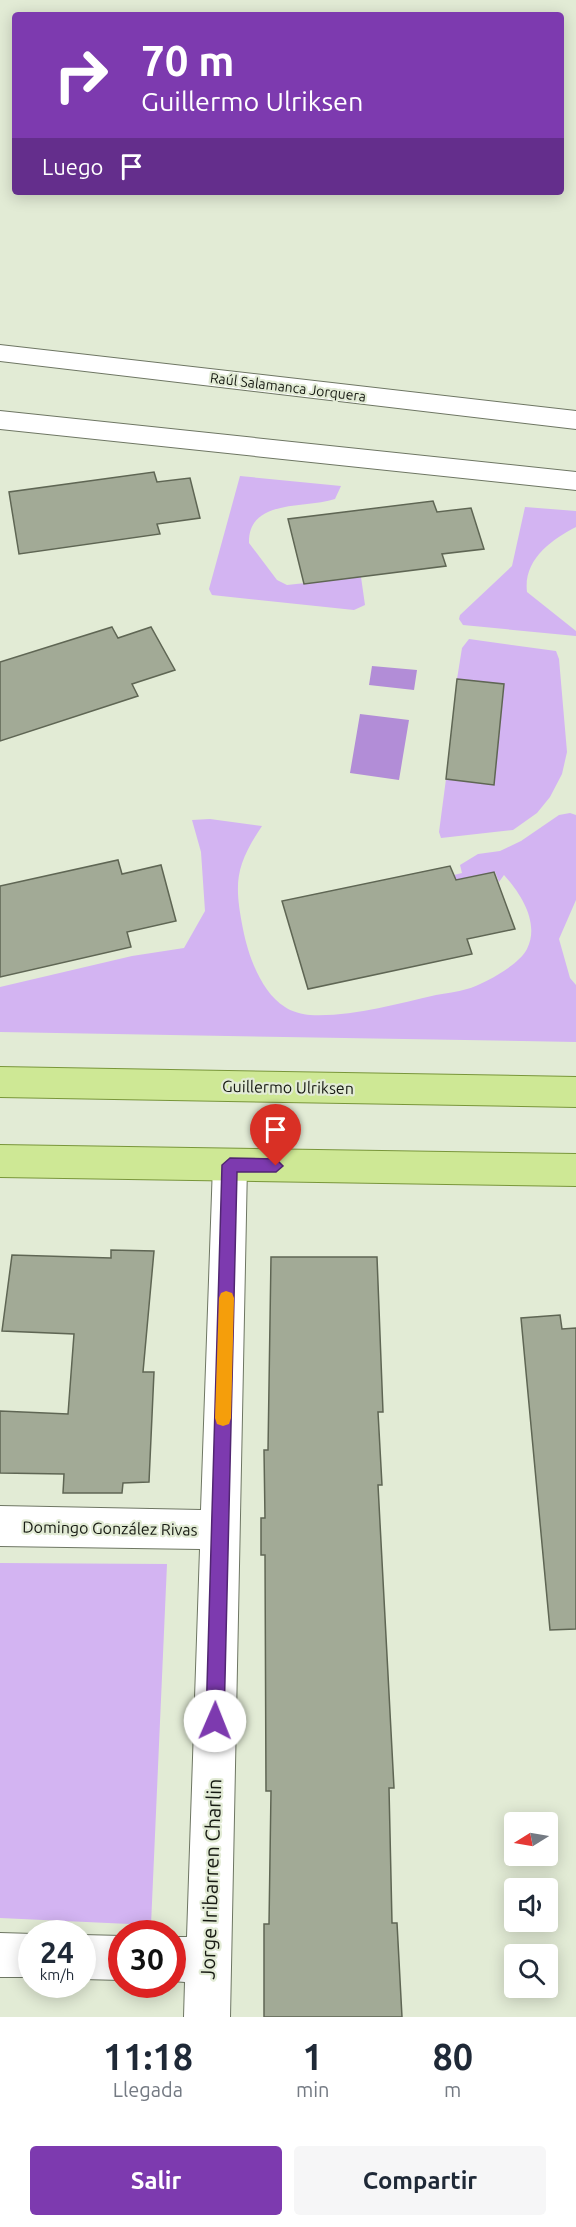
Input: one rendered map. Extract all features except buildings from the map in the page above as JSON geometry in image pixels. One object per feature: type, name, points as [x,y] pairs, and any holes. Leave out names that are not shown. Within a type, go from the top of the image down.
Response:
[{"type":"main road","name":"Guillermo Ulriksen","points":[[0,1082],[576,1092]]},
{"type":"main road","points":[[0,1161],[576,1170]]},
{"type":"street","name":"Raúl Salamanca Jorquera","points":[[0,353],[576,420]]},
{"type":"street","points":[[0,420],[576,481]]},
{"type":"street","name":"Jorge Iribarren Charlin","points":[[207,2017],[190,1960],[220,1530],[230,1165]]},
{"type":"street","name":"Domingo González Rivas","points":[[0,1526],[220,1530]]},
{"type":"street","points":[[0,1954],[18,1955]]},
{"type":"shaded area","points":[[240,476],[341,486],[335,499],[268,512],[258,519],[251,529],[249,543],[277,580],[287,585],[361,577],[365,605],[354,610],[212,595],[209,589]]},
{"type":"shaded area","points":[[525,507],[576,511],[576,527],[548,545],[534,561],[529,570],[527,592],[576,631],[576,636],[463,625],[459,619],[460,615],[512,566]]},
{"type":"shaded area","points":[[469,639],[556,651],[559,659],[567,752],[562,774],[550,797],[537,813],[513,830],[441,838],[439,832],[446,779],[494,785],[504,685],[457,679],[462,648]]},
{"type":"shaded area","points":[[372,666],[417,670],[414,690],[369,685]]},
{"type":"shaded area","points":[[360,714],[409,720],[399,780],[350,773]]},
{"type":"shaded area","points":[[570,813],[576,815],[576,900],[559,939],[570,978],[576,985],[576,1042],[0,1032],[0,987],[132,956],[184,948],[205,911],[201,852],[192,820],[210,819],[262,826],[246,852],[239,875],[238,899],[248,950],[262,983],[277,1000],[297,1013],[326,1015],[374,1009],[467,989],[491,978],[517,961],[527,949],[531,929],[527,909],[517,891],[504,875],[499,882],[495,872],[455,880],[454,875],[462,873],[460,865],[478,854],[500,851],[521,841],[559,815]]},
{"type":"shaded area","points":[[0,1563],[167,1564],[151,1920],[108,1920],[108,1923],[96,1922],[96,1920],[0,1918]]},
{"type":"slow traffic","points":[[223,1418],[226,1298]]},
{"type":"route","points":[[215,1721],[230,1165],[276,1166]]}]
